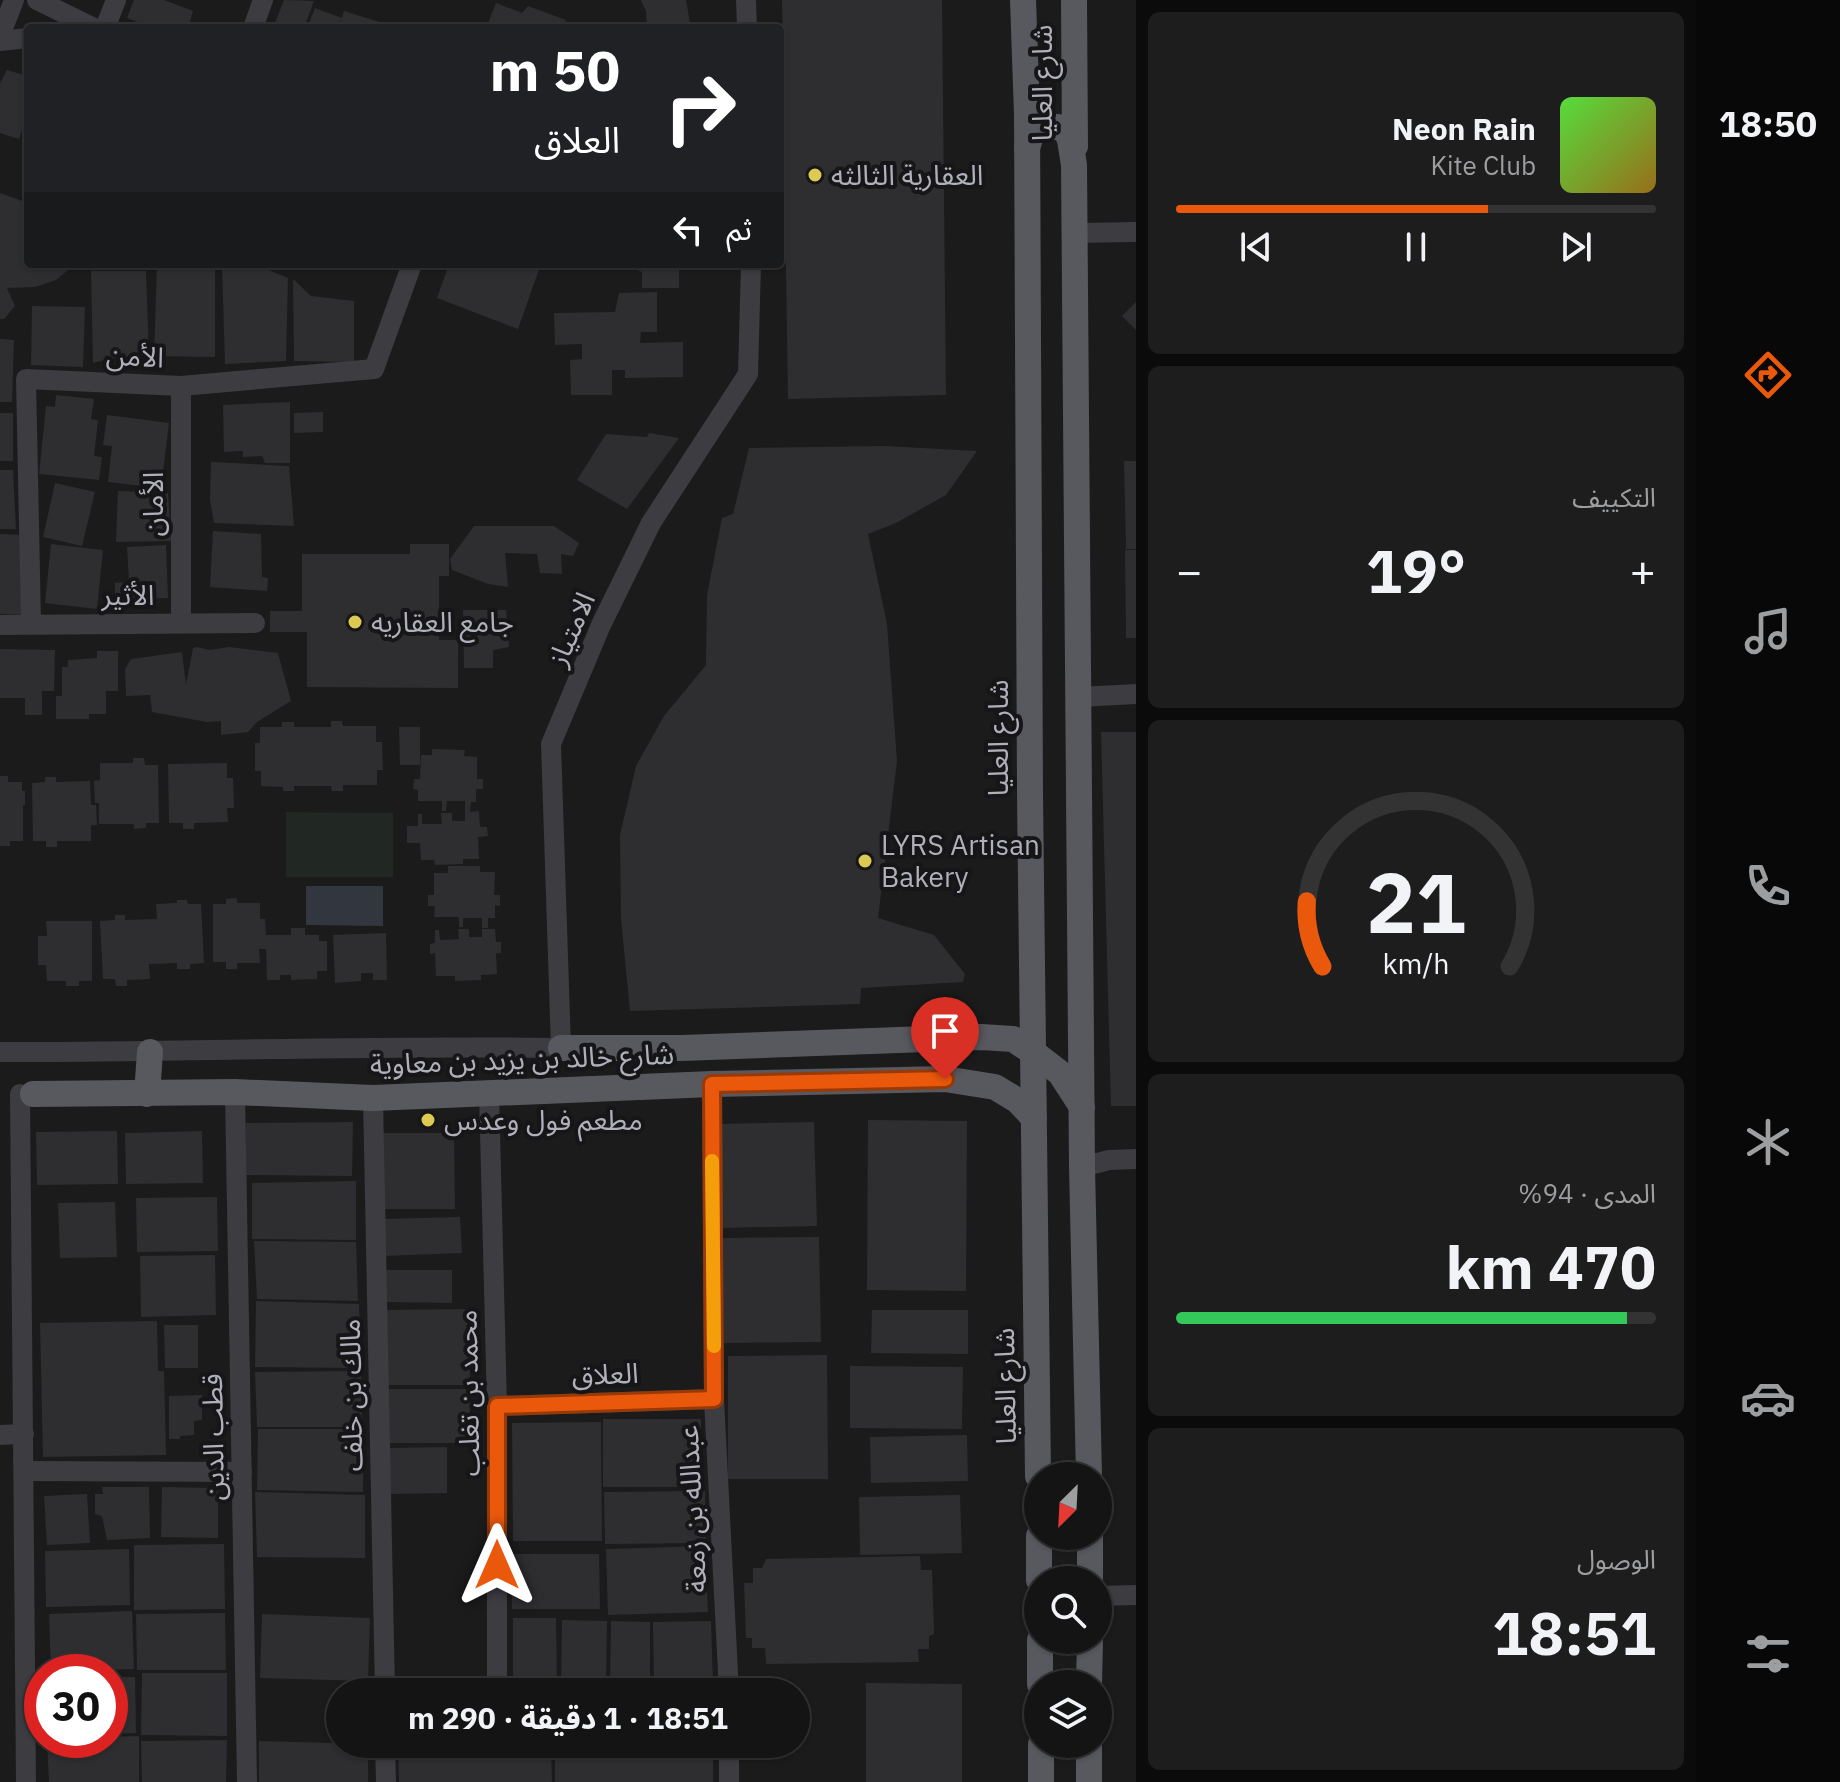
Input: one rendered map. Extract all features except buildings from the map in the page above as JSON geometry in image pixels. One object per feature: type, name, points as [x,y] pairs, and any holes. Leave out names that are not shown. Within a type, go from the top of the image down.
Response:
[{"type":"main road","name":"شارع العليا","points":[[1023,0],[1030,140],[1030,762],[1038,1462]]},
{"type":"main road","name":"شارع العليا","points":[[1074,0],[1082,1167],[1089,1462]]},
{"type":"main road","name":"شارع العليا","points":[[1030,140],[1040,125],[1065,128],[1074,165]]},
{"type":"main road","name":"شارع خالد بن يزيد بن معاوية","points":[[561,1048],[682,1048],[981,1037],[1013,1039],[1060,1073],[1082,1107]]},
{"type":"main road","points":[[945,1079],[953,1071],[956,1060],[954,1049],[947,1040]]},
{"type":"main road","points":[[147,1094],[150,1052]]},
{"type":"main road","name":"شارع خالد بن يزيد بن معاوية","points":[[18,1094],[235,1092],[373,1098],[712,1084],[945,1079],[995,1087],[1018,1101],[1034,1118]]},
{"type":"main road","points":[[1041,1758],[1041,1782]]},
{"type":"main road","points":[[1089,1758],[1089,1782]]},
{"type":"street","points":[[14,0],[0,38],[24,38]]},
{"type":"street","points":[[37,0],[86,24]]},
{"type":"street","points":[[107,24],[116,0]]},
{"type":"street","points":[[254,24],[263,0]]},
{"type":"street","points":[[746,0],[747,24]]},
{"type":"street","points":[[1076,233],[1136,232]]},
{"type":"street","name":"الأمن","points":[[31,623],[26,379],[181,386],[374,369],[411,268]]},
{"type":"street","name":"الامتياز","points":[[561,1048],[551,744],[601,625],[651,523],[748,374],[751,268]]},
{"type":"street","name":"الأمان","points":[[181,386],[181,622]]},
{"type":"street","name":"الأثير","points":[[0,625],[255,623]]},
{"type":"street","points":[[1079,697],[1136,694]]},
{"type":"street","name":"شارع خالد بن يزيد بن معاوية","points":[[0,1052],[433,1046],[561,1048]]},
{"type":"street","name":"عبدالله بن زمعة","points":[[712,1084],[714,1399],[728,1678]]},
{"type":"street","name":"قطب الدين","points":[[235,1092],[247,1782]]},
{"type":"street","name":"محمد بن تغلب","points":[[489,1093],[497,1406],[497,1678]]},
{"type":"street","points":[[18,1094],[25,1471],[26,1782]]},
{"type":"street","name":"مالك بن خلف","points":[[373,1098],[385,1678]]},
{"type":"street","points":[[1082,1167],[1109,1160],[1136,1159]]},
{"type":"street","name":"العلاق","points":[[497,1406],[714,1399]]},
{"type":"street","points":[[0,1435],[24,1434]]},
{"type":"street","points":[[25,1471],[242,1472]]},
{"type":"street","points":[[1112,1596],[1136,1595]]},
{"type":"street","points":[[385,1758],[386,1782]]},
{"type":"street","points":[[729,1758],[729,1782]]},
{"type":"shaded area","points":[[286,812],[393,813],[393,877],[286,877]]},
{"type":"shaded area","points":[[306,886],[383,886],[383,926],[306,925]]},
{"type":"slow traffic","points":[[712,1161],[714,1346]]},
{"type":"place","name":"العقارية الثالثه","points":[[815,175]]},
{"type":"place","name":"جامع العقاريه","points":[[355,622]]},
{"type":"place","name":"LYRS Artisan Bakery","points":[[865,861]]},
{"type":"place","name":"مطعم فول وعدس","points":[[428,1120]]},
{"type":"route","points":[[497,1565],[497,1406],[714,1399],[712,1084],[945,1079]]}]
